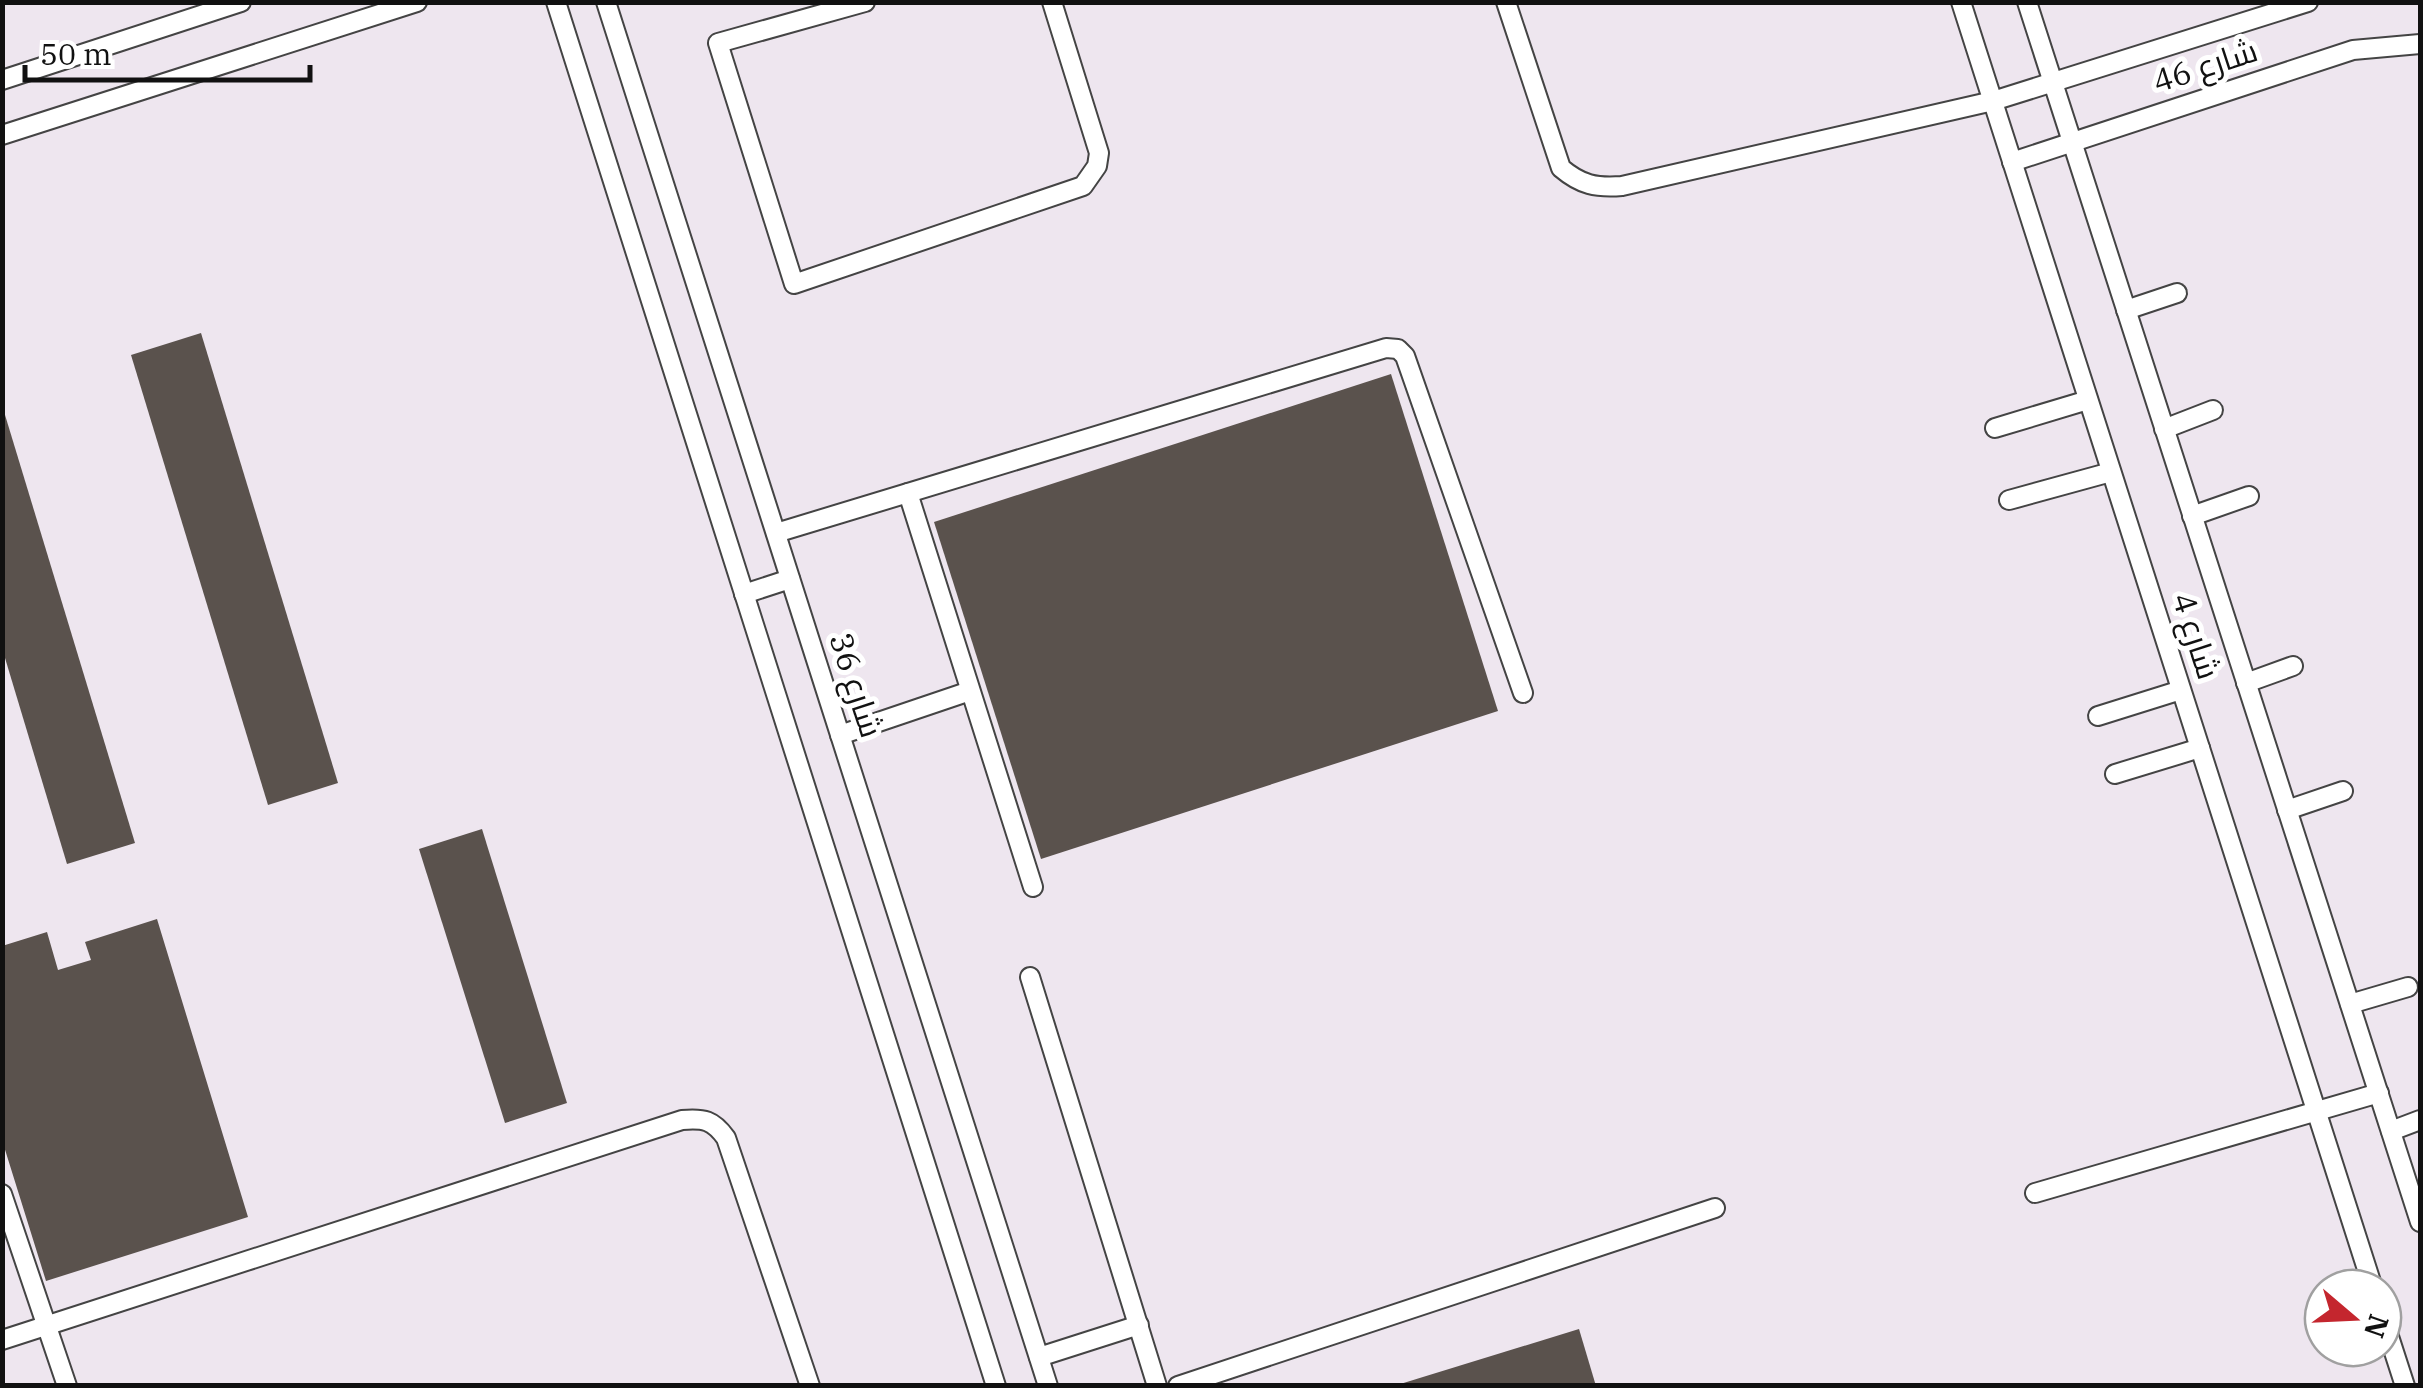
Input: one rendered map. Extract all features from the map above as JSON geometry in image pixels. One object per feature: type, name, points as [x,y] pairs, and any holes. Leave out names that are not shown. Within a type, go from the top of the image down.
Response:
[{"type":"lane","points":[[2,80],[241,2]]},
{"type":"lane","points":[[2,135],[417,2]]},
{"type":"lane","points":[[556,2],[996,1386]]},
{"type":"lane","name":"شارع 36","points":[[606,2],[1039,1357],[1044,1385]]},
{"type":"lane","points":[[864,2],[796,11],[718,43],[794,284],[1083,186],[1092,177],[1098,153],[1052,2]]},
{"type":"lane","name":"شارع 46","points":[[1506,2],[1561,168],[1576,180],[1598,188],[1622,186],[1992,101],[2308,2]]},
{"type":"lane","name":"شارع 4","points":[[1960,2],[2367,1268]]},
{"type":"lane","name":"شارع 4","points":[[2027,2],[2420,1222]]},
{"type":"lane","name":"شارع 46","points":[[2012,162],[2353,50],[2420,44]]},
{"type":"lane","points":[[2126,310],[2178,293]]},
{"type":"lane","points":[[776,533],[1386,348],[1398,349],[1406,356],[1523,693]]},
{"type":"lane","points":[[1995,428],[2088,400]]},
{"type":"lane","points":[[2164,428],[2212,410]]},
{"type":"lane","points":[[2009,500],[2111,472]]},
{"type":"lane","points":[[908,492],[1033,887]]},
{"type":"lane","points":[[2192,516],[2249,496]]},
{"type":"lane","points":[[744,594],[790,579]]},
{"type":"lane","points":[[2246,683],[2294,666]]},
{"type":"lane","points":[[2098,716],[2181,690]]},
{"type":"lane","points":[[840,735],[970,691]]},
{"type":"lane","points":[[2115,774],[2200,748]]},
{"type":"lane","points":[[2287,810],[2344,791]]},
{"type":"lane","points":[[1030,976],[1157,1386]]},
{"type":"lane","points":[[2350,1004],[2408,987]]},
{"type":"lane","points":[[2035,1194],[2379,1094]]},
{"type":"lane","points":[[2,1340],[682,1120],[701,1118],[715,1122],[726,1138],[810,1386]]},
{"type":"lane","points":[[2391,1131],[2420,1120]]},
{"type":"lane","points":[[2,1194],[67,1386]]},
{"type":"lane","points":[[1178,1386],[1715,1208]]},
{"type":"lane","points":[[1039,1357],[1139,1325]]},
{"type":"shaded area","points":[[3,3],[2420,3],[2420,1385],[3,1386]]},
{"type":"building","points":[[201,333],[338,783],[268,805],[131,355]]},
{"type":"building","points":[[1391,374],[1498,711],[1041,859],[934,522]]},
{"type":"building","points":[[2,405],[135,843],[67,864],[2,648]]},
{"type":"building","points":[[482,829],[567,1103],[505,1123],[419,849]]},
{"type":"building","points":[[157,919],[248,1217],[46,1281],[2,1140],[2,946],[47,932],[58,970],[91,960],[85,942]]},
{"type":"building","points":[[1579,1329],[1596,1386],[1397,1386],[1397,1385]]}]
